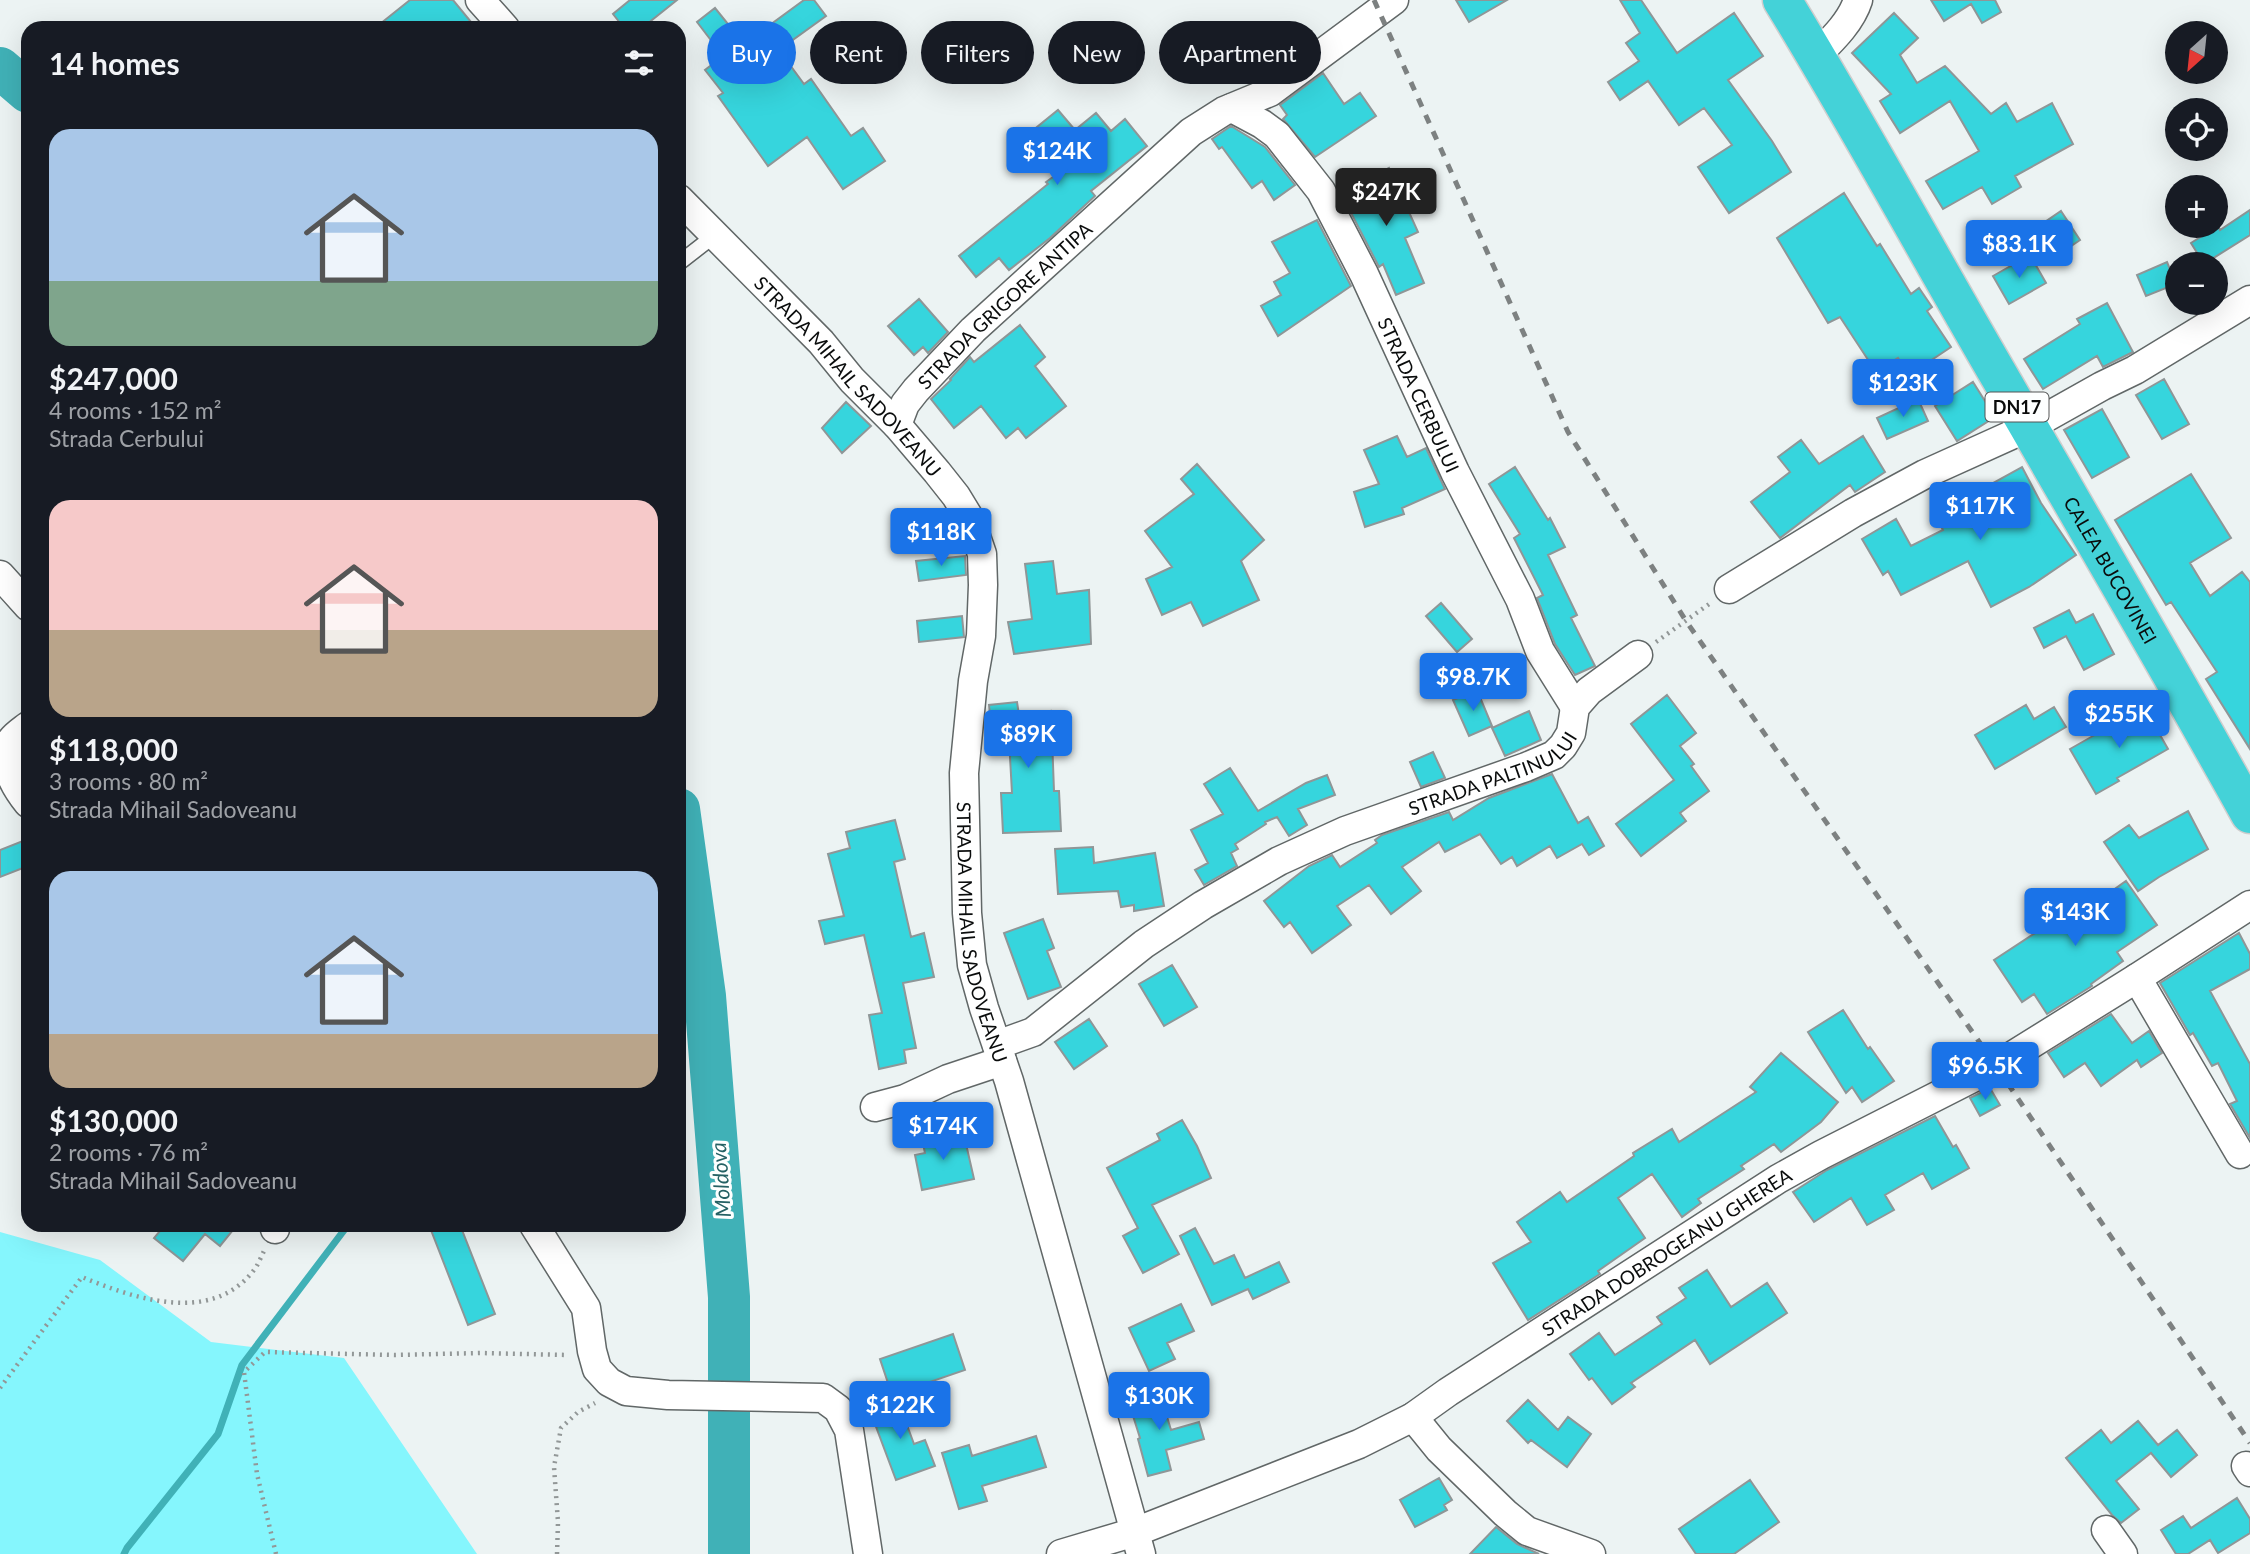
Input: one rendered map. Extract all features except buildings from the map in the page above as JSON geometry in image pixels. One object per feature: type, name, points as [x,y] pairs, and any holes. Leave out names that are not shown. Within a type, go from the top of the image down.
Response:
[{"type":"highway","name":"CALEA BUCOVINEI","points":[[1782,0],[2148,632],[2250,814]]},
{"type":"street","points":[[480,0],[499,21]]},
{"type":"street","name":"STRADA GRIGORE ANTIPA","points":[[897,425],[905,404],[916,390],[974,330],[1191,132],[1231,108],[1270,92],[1394,0]]},
{"type":"street","points":[[1816,56],[1836,36],[1855,10],[1858,0]]},
{"type":"street","name":"STRADA CERBULUI","points":[[1231,108],[1277,135],[1321,191],[1364,274],[1455,472],[1520,599],[1541,651],[1575,706]]},
{"type":"street","name":"STRADA MIHAIL SADOVEANU","points":[[686,206],[821,342],[852,380],[897,425],[956,496],[970,519],[982,554],[981,636],[973,681],[964,774],[965,865],[972,965],[1000,1053],[1138,1543]]},
{"type":"street","points":[[1730,589],[1865,506],[1925,474],[2029,427],[2135,370],[2250,300]]},
{"type":"street","points":[[0,575],[21,598]]},
{"type":"street","name":"STRADA PALTINULUI","points":[[875,1107],[905,1099],[1000,1053],[1016,1040],[1033,1032],[1144,944],[1279,860],[1345,831],[1554,755],[1571,733],[1575,706],[1589,691],[1638,654]]},
{"type":"street","points":[[21,732],[10,742],[5,761],[14,785],[21,794]]},
{"type":"street","name":"STRADA DOBROGEANU GHEREA","points":[[1061,1554],[1138,1543],[1413,1417],[1778,1179],[1996,1066],[2250,905]]},
{"type":"street","points":[[2137,978],[2240,1154]]},
{"type":"street","points":[[538,1232],[586,1308],[597,1369],[618,1387],[667,1395],[823,1398],[838,1409],[849,1430],[868,1554]]},
{"type":"street","points":[[1413,1417],[1439,1449],[1527,1531],[1591,1554]]},
{"type":"street","points":[[2106,1530],[2123,1554]]},
{"type":"lane","points":[[686,258],[715,235]]},
{"type":"path","points":[[1638,654],[1730,589]]},
{"type":"path","points":[[0,1388],[82,1277],[167,1304],[215,1299],[232,1290],[254,1270],[272,1232]]},
{"type":"path","points":[[276,1554],[257,1474],[244,1372],[265,1352],[569,1355],[591,1337]]},
{"type":"path","points":[[557,1554],[558,1522],[554,1467],[561,1428],[578,1412],[618,1387]]},
{"type":"shaded area","points":[[0,1232],[100,1260],[211,1342],[344,1358],[477,1554],[0,1554]]},
{"type":"waterway","name":"Moldova","points":[[0,68],[21,86]]},
{"type":"waterway","name":"Moldova","points":[[686,859],[705,996],[729,1297],[729,1554]]},
{"type":"waterway","points":[[124,1554],[218,1434],[242,1365],[343,1232]]},
{"type":"railway","points":[[1374,0],[1568,432],[1686,621],[1996,1066],[2250,1443]]}]
